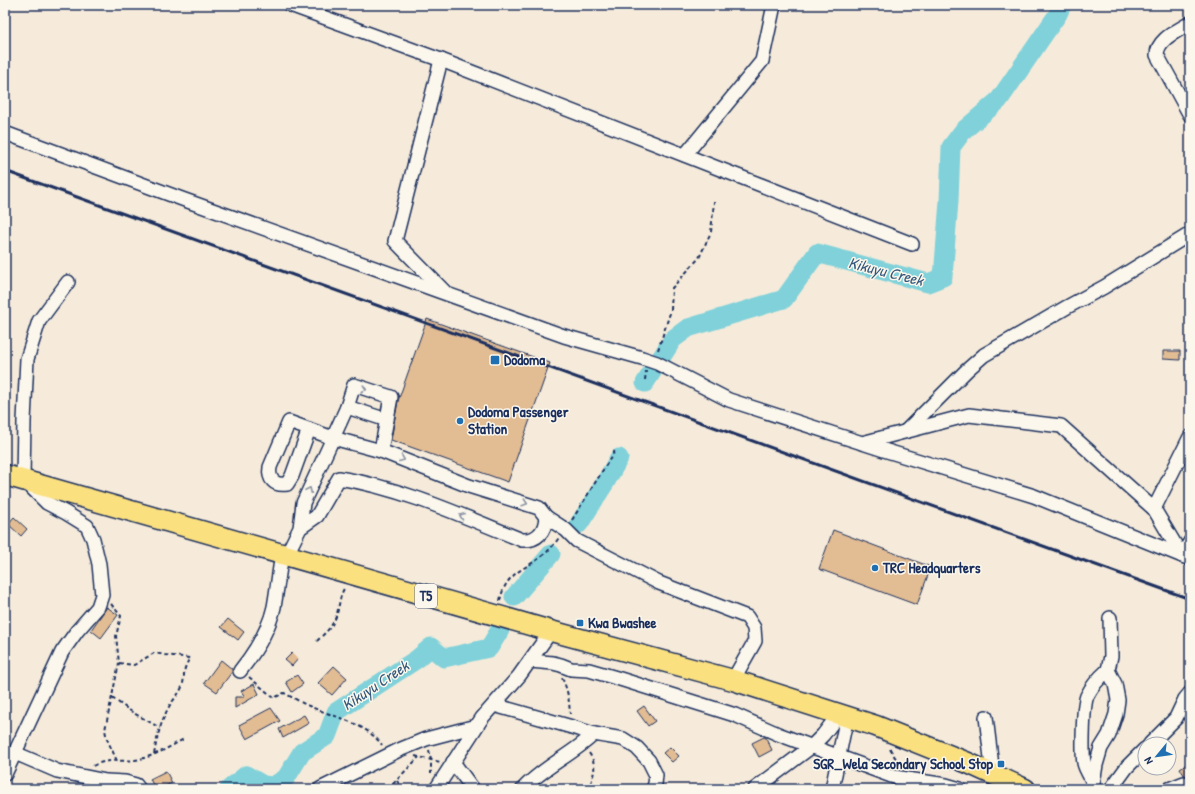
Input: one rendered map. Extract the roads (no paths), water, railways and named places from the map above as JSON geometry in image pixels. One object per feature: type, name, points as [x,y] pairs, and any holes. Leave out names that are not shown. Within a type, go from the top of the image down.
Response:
[{"type":"highway","name":"T5","points":[[14,477],[552,632],[733,680],[876,726],[993,774],[1025,789]]},
{"type":"street","points":[[290,5],[441,60],[912,244]]},
{"type":"street","points":[[684,155],[762,60],[774,5]]},
{"type":"street","points":[[1190,23],[1160,44],[1157,49],[1158,55],[1190,115]]},
{"type":"street","points":[[441,60],[395,241],[447,294]]},
{"type":"street","points":[[5,133],[564,336],[642,358],[729,400],[887,451],[1034,496],[1186,557]]},
{"type":"street","points":[[887,451],[967,370],[984,355],[1104,287],[1190,234]]},
{"type":"street","points":[[5,774],[62,652],[77,631],[98,607],[102,595],[99,564],[87,526],[46,503],[14,477],[24,421],[27,359],[39,321],[68,282]]},
{"type":"street","points":[[240,671],[264,635],[273,608],[284,555],[300,528],[303,503],[347,406],[354,386],[391,397],[381,451]]},
{"type":"street","points":[[347,406],[387,420]]},
{"type":"street","points":[[862,443],[969,415],[1061,426],[1154,509],[1186,557]]},
{"type":"street","points":[[310,429],[333,438],[381,451],[469,486],[539,508],[546,517],[566,530],[577,542],[659,583],[747,617],[754,628],[755,641],[733,680]]},
{"type":"street","points":[[1154,509],[1190,437]]},
{"type":"street","points":[[300,528],[317,516],[339,478],[365,482],[443,508],[522,540],[530,541],[540,535],[546,525],[546,517]]},
{"type":"street","points":[[1186,557],[1190,542]]},
{"type":"street","points":[[1093,786],[1084,764],[1084,706],[1087,696],[1100,676],[1108,670],[1111,656],[1110,618]]},
{"type":"street","points":[[433,783],[452,763],[482,718],[519,676],[552,632]]},
{"type":"street","points":[[530,661],[553,663],[571,670],[589,670],[735,715],[810,747],[894,777],[946,785],[960,789]]},
{"type":"street","points":[[1093,786],[1096,765],[1101,748],[1109,735],[1116,714],[1118,700],[1116,684],[1108,670]]},
{"type":"street","points":[[1158,736],[1176,718],[1185,699],[1190,693]]},
{"type":"street","points":[[494,705],[594,734],[623,739],[637,748],[649,761],[656,775],[653,789]]},
{"type":"street","points":[[755,789],[810,747],[843,715]]},
{"type":"street","points":[[832,789],[838,757],[843,715]]},
{"type":"street","points":[[986,717],[993,774]]},
{"type":"street","points":[[320,789],[393,753],[426,739],[476,726]]},
{"type":"street","points":[[523,789],[528,783],[583,745],[594,734]]},
{"type":"street","points":[[15,752],[57,771],[106,781],[136,785],[139,789]]},
{"type":"street","points":[[1112,789],[1127,767],[1137,756]]},
{"type":"street","points":[[452,763],[473,789]]},
{"type":"street","points":[[1169,789],[1184,783]]},
{"type":"waterway","name":"Kikuyu Creek","points":[[645,383],[673,339],[688,328],[784,299],[817,253],[928,283],[943,277],[949,201],[951,147],[963,131],[999,100],[1058,14],[1062,5]]},
{"type":"waterway","name":"Kikuyu Creek","points":[[579,524],[619,458]]},
{"type":"waterway","name":"Kikuyu Creek","points":[[514,597],[551,554]]},
{"type":"waterway","name":"Kikuyu Creek","points":[[229,789],[246,775],[263,785],[273,786],[286,778],[302,752],[327,736],[336,712],[417,659],[431,647],[444,658],[489,648],[500,630]]},
{"type":"railway","points":[[5,171],[1190,599]]},
{"type":"place","name":"Dodoma","points":[[495,360]]},
{"type":"place","name":"Dodoma Passenger Station","points":[[460,421]]},
{"type":"place","name":"TRC Headquarters","points":[[875,568]]},
{"type":"place","name":"Kwa Bwashee","points":[[580,623]]},
{"type":"place","name":"SGR_Wela Secondary School Stop","points":[[1001,764]]}]
